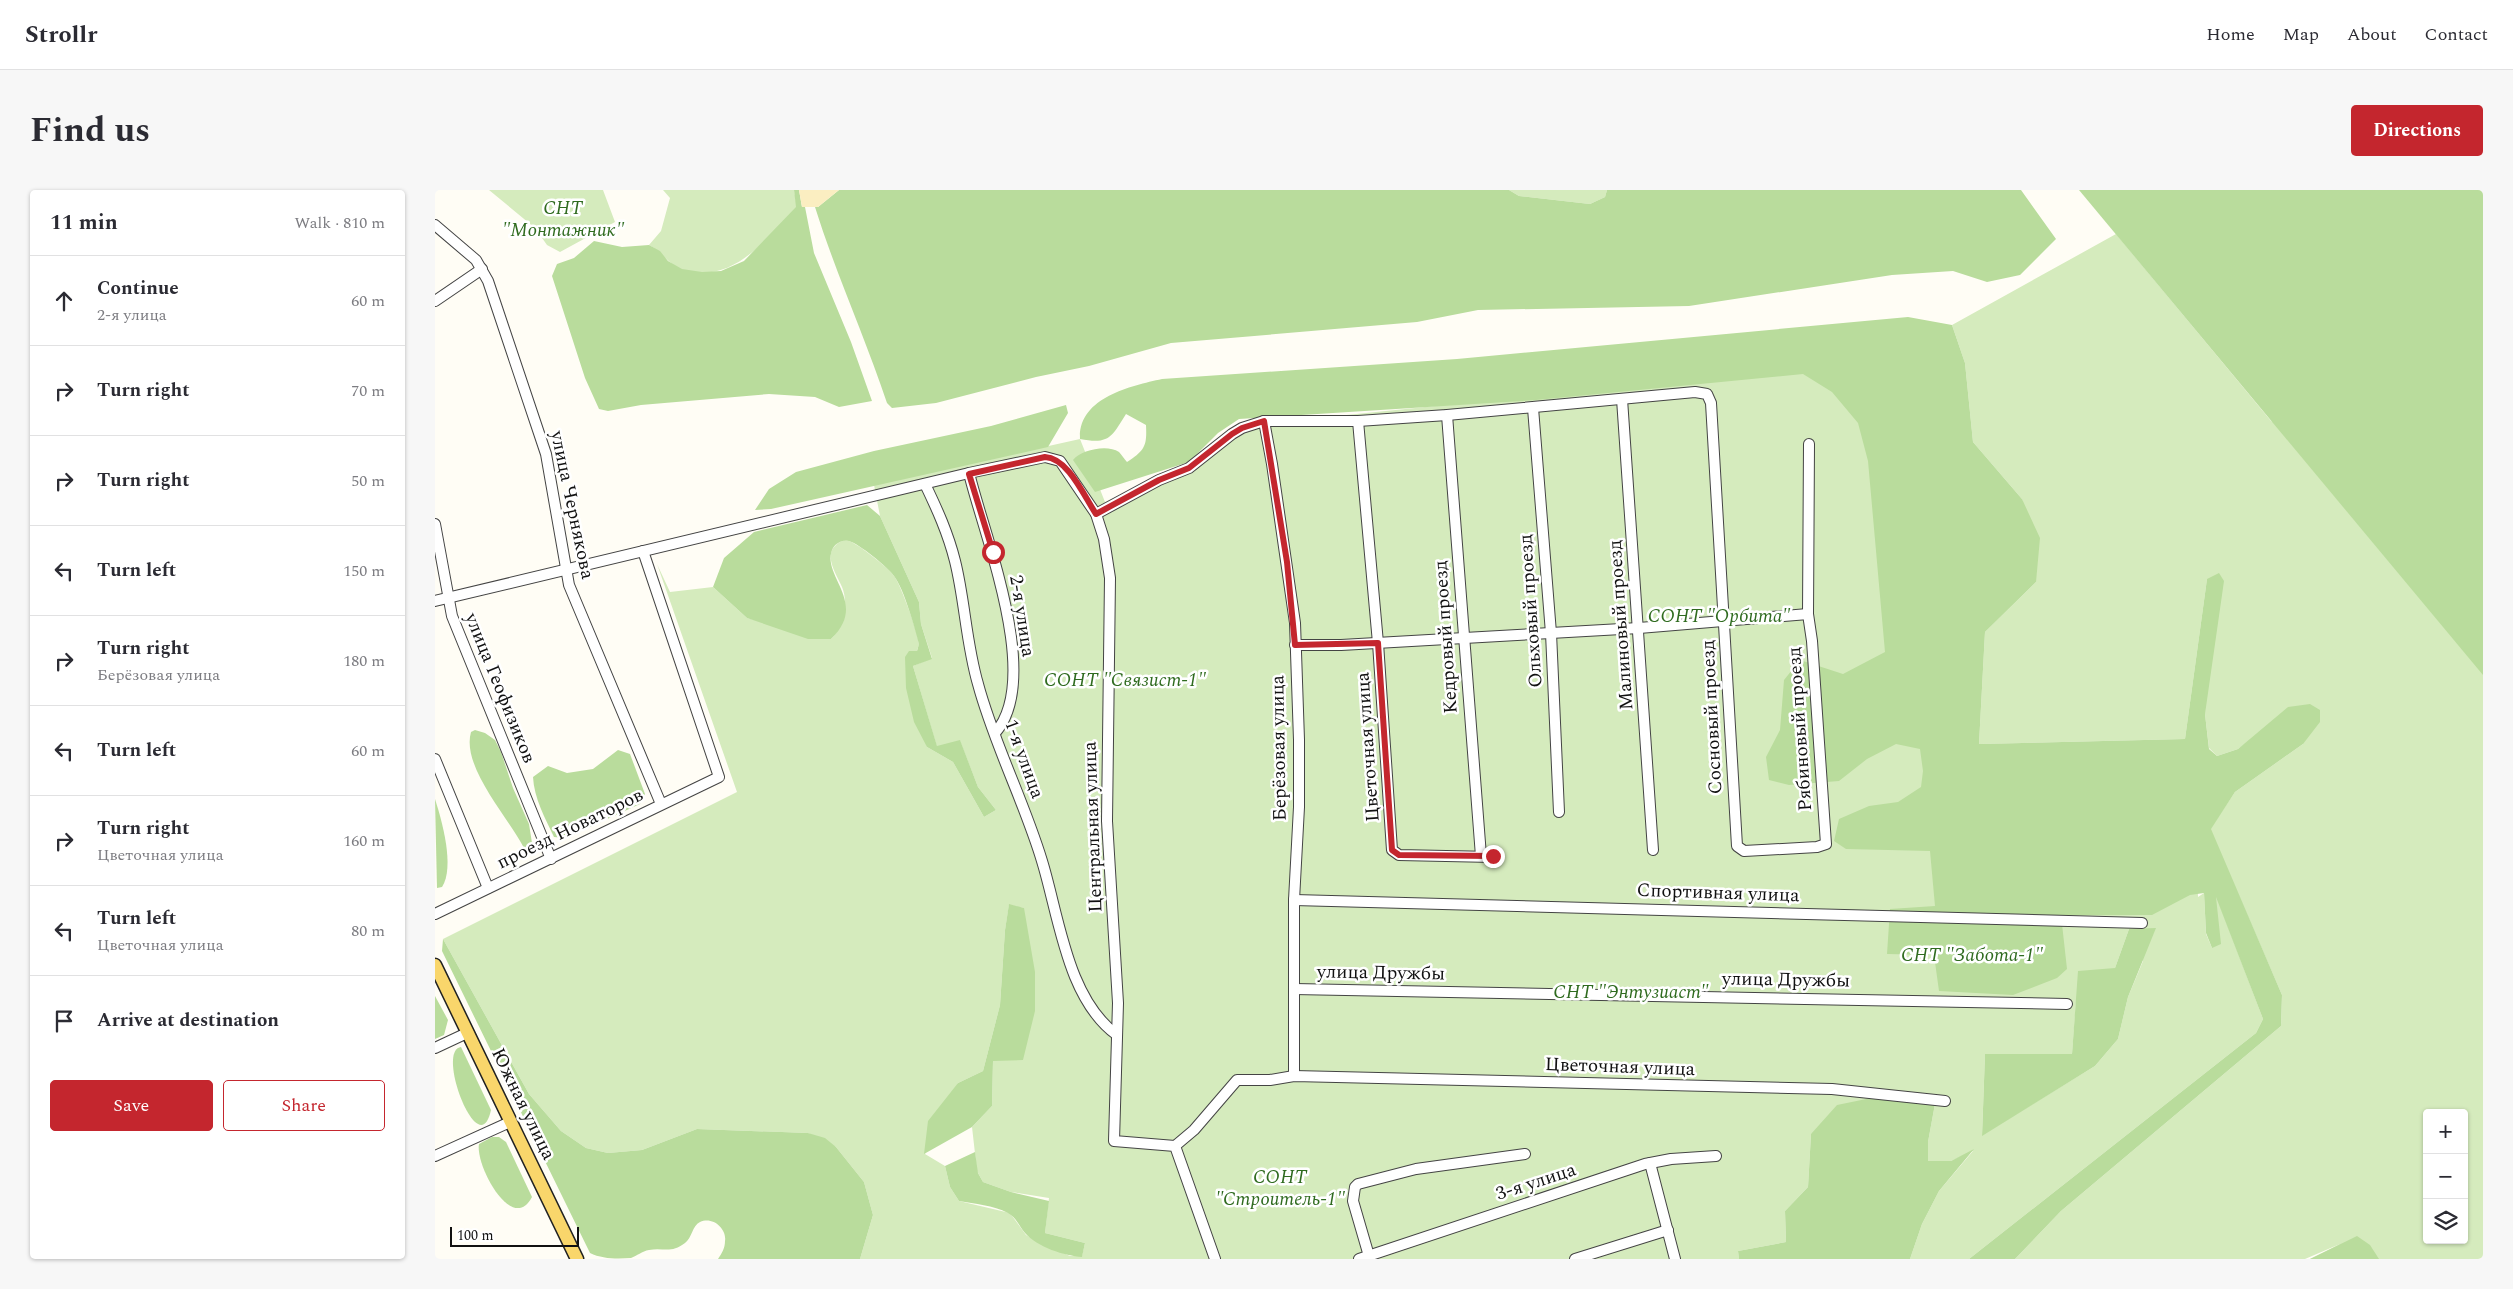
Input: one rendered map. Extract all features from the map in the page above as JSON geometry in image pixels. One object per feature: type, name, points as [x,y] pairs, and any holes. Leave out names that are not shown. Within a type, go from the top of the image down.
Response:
[{"type":"main road","name":"Южная улица","points":[[435,965],[577,1259]]},
{"type":"street","name":"улица Чернякова","points":[[435,224],[471,254],[482,269],[546,454],[565,570],[661,804]]},
{"type":"street","points":[[435,301],[482,269]]},
{"type":"street","name":"Сосновый проезд","points":[[1622,398],[1695,392],[1707,394],[1711,403],[1737,846],[1744,851],[1778,848]]},
{"type":"street","points":[[1096,514],[1159,480],[1189,468],[1232,434],[1242,428],[1264,421],[1358,421],[1533,408],[1622,398]]},
{"type":"street","name":"Малиновый проезд","points":[[1622,398],[1653,850]]},
{"type":"street","name":"Ольховый проезд","points":[[1533,408],[1551,633],[1559,812]]},
{"type":"street","name":"Кедровый проезд","points":[[1447,415],[1481,856]]},
{"type":"street","name":"Берёзовая улица","points":[[1264,421],[1287,562],[1295,645],[1299,788],[1294,900],[1294,1076]]},
{"type":"street","name":"Цветочная улица","points":[[1358,421],[1378,643],[1392,850],[1399,855],[1493,856]]},
{"type":"street","name":"Рябиновый проезд","points":[[1778,848],[1817,847],[1826,844],[1812,641],[1808,614],[1809,444]]},
{"type":"street","name":"Центральная улица","points":[[969,474],[1045,457],[1055,458],[1065,466],[1096,514],[1104,539],[1110,578],[1107,821],[1117,974],[1114,1141],[1175,1146]]},
{"type":"street","points":[[435,601],[969,474]]},
{"type":"street","name":"2-я улица","points":[[969,474],[999,576],[1012,655],[1012,696],[1007,716],[995,733]]},
{"type":"street","name":"1-я улица","points":[[925,484],[944,524],[954,559],[978,685],[1040,853],[1075,979],[1101,1022],[1117,1035]]},
{"type":"street","name":"улица Геофизиков","points":[[435,524],[452,616],[551,859]]},
{"type":"street","name":"проезд Новаторов","points":[[435,914],[719,776],[643,551]]},
{"type":"street","points":[[1295,645],[1378,643],[1639,628],[1808,614]]},
{"type":"street","points":[[435,759],[488,888]]},
{"type":"street","name":"Спортивная улица","points":[[1294,900],[2141,923]]},
{"type":"street","name":"улица Дружбы","points":[[1294,989],[2067,1004]]},
{"type":"street","points":[[435,1048],[467,1032]]},
{"type":"street","name":"Цветочная улица","points":[[1175,1146],[1194,1130],[1237,1080],[1270,1080],[1294,1076],[1832,1089],[1945,1101]]},
{"type":"street","points":[[435,1156],[510,1122]]},
{"type":"street","points":[[1175,1146],[1215,1259]]},
{"type":"street","name":"3-я улица","points":[[1525,1154],[1416,1169],[1359,1184],[1353,1194],[1353,1201],[1364,1257],[1650,1163],[1716,1156]]},
{"type":"street","points":[[1650,1163],[1675,1259]]},
{"type":"street","points":[[1575,1259],[1667,1230]]},
{"type":"green space","name":"СНТ \"Монтажник\"","points":[[489,190],[603,190],[615,222],[560,252],[547,245],[535,228]]},
{"type":"green space","points":[[663,190],[794,190],[797,207],[747,256],[733,265],[718,271],[701,273],[678,268],[649,245],[661,231],[670,198]]},
{"type":"green space","points":[[794,190],[799,190],[802,207],[805,207],[814,253],[851,342],[872,401],[839,407],[815,397],[769,394],[641,405],[608,411],[599,409],[585,378],[552,276],[557,264],[574,258],[594,241],[622,247],[649,245],[660,251],[668,261],[682,269],[702,272],[721,271],[744,261],[796,207]]},
{"type":"green space","points":[[839,190],[1509,190],[1519,196],[1590,204],[1605,197],[1607,190],[2021,190],[2056,239],[2020,275],[1987,282],[1953,271],[1892,275],[1689,306],[1478,310],[1417,322],[1171,343],[1089,366],[1036,377],[936,403],[892,408],[887,403],[815,207],[818,207]]},
{"type":"green space","points":[[1509,190],[1607,190],[1605,197],[1590,204],[1519,196]]},
{"type":"green space","points":[[2079,190],[2483,190],[2483,675]]},
{"type":"green space","points":[[2116,234],[2271,421],[2483,534],[2483,1259],[2310,1259],[2340,1244],[2305,1259],[2015,1259],[2061,1211],[2281,1026],[2282,995],[2210,829],[2235,792],[2303,744],[2257,735],[2238,749],[2217,756],[2209,748],[2205,714],[2207,579],[2185,739],[1979,744],[1985,632],[2036,582],[2022,499],[1973,442],[1965,363],[1952,325]]},
{"type":"green space","name":"СНТ \"Забота-1\"","points":[[1908,317],[1952,325],[1965,363],[1973,442],[2022,499],[2040,538],[2036,582],[1985,632],[1979,744],[2185,739],[2207,579],[2219,573],[2224,581],[2205,714],[2209,749],[2217,756],[2238,749],[2288,707],[2310,704],[2320,710],[2320,722],[2303,744],[2235,792],[2211,829],[2282,995],[2281,1026],[2061,1211],[2015,1259],[1969,1259],[2256,1033],[2263,1019],[2216,897],[2221,944],[2212,948],[2206,933],[2204,893],[2190,895],[2152,915],[2061,915],[2067,969],[2057,978],[2013,995],[1939,991],[1934,955],[1887,954],[1890,909],[1935,906],[1930,851],[1846,849],[1834,841],[1839,819],[1869,806],[1898,802],[1921,787],[1923,771],[1920,749],[1896,744],[1867,759],[1839,781],[1789,785],[1769,780],[1766,757],[1780,730],[1784,680],[1800,660],[1843,674],[1885,652],[1868,461],[1858,423],[1832,392],[1803,374],[1536,400],[1239,419],[1218,433],[1189,462],[1095,492],[1073,460],[1082,453],[1101,448],[1108,448],[1119,452],[1127,462],[1138,454],[1144,447],[1146,425],[1126,414],[1113,433],[1104,440],[1090,441],[1080,439],[1082,425],[1087,413],[1108,396],[1121,390],[1162,379],[1457,359]]},
{"type":"green space","points":[[1945,354],[1969,765],[2197,859],[2198,897],[2204,893],[2206,934],[2212,948],[2216,895],[2263,1019],[2256,1033],[1969,1259],[1910,1259],[1922,1224],[1939,1191],[1973,1151],[1951,1161],[1928,1161],[1928,1142],[1935,1104],[1811,1134],[1808,1187],[1785,1211],[1786,1242],[1738,1251],[1739,1259],[860,1259],[873,1215],[864,1182],[836,1147],[808,1133],[697,1129],[642,1150],[608,1153],[586,1148],[561,1131],[529,1094],[443,939],[737,792],[657,564],[670,592],[713,587],[747,618],[831,639],[842,622],[845,608],[844,593],[832,566],[832,549],[839,543],[847,540],[873,557],[891,572],[897,581],[916,631],[919,644],[917,651],[909,651],[927,747],[953,762],[984,817],[996,810],[978,787],[960,741],[937,747],[913,666],[932,658],[921,624],[919,602],[880,516],[874,485],[1080,439],[1105,502],[1189,462],[1199,452],[1267,423]],"holes":[[[1009,905],[1024,908],[993,1061],[992,1106],[972,1127],[977,1171],[983,1182],[1011,1192],[1049,1198],[1045,1233],[1085,1243],[1082,1256],[1070,1256],[1026,1235],[1010,1213],[959,1201],[950,1187],[945,1166],[925,1154],[958,1083],[983,1071],[1000,1005],[1005,930]],[[2129,929],[2143,961],[2128,997],[2118,1039],[2095,1066],[1982,1135],[1985,1054],[2072,1054],[2076,1002],[2115,968]]]},
{"type":"green space","points":[[1066,405],[1068,413],[1048,447],[771,509],[755,510],[769,489],[796,472],[874,451],[991,426]]},
{"type":"green space","points":[[867,505],[880,516],[919,602],[921,624],[932,659],[913,666],[937,746],[960,740],[978,787],[996,810],[984,817],[953,762],[927,747],[914,722],[906,688],[905,657],[909,651],[917,651],[919,644],[902,590],[891,572],[880,562],[849,541],[840,542],[833,548],[830,558],[832,568],[845,601],[846,613],[842,626],[831,639],[808,639],[747,618],[713,587],[724,558],[754,532]]},
{"type":"green space","points":[[475,730],[485,733],[495,740],[501,752],[513,788],[529,824],[532,843],[529,848],[524,848],[479,776],[470,746],[471,732]]},
{"type":"green space","points":[[618,750],[630,754],[645,794],[640,804],[566,838],[554,837],[538,800],[533,777],[548,766],[567,773],[593,769]]},
{"type":"green space","points":[[435,799],[444,831],[447,856],[446,878],[442,887],[437,888]]},
{"type":"green space","points":[[1009,904],[1024,908],[1035,972],[1035,1011],[1023,1060],[993,1061],[992,1106],[972,1127],[924,1154],[928,1121],[958,1083],[983,1071],[1000,1005],[1005,930]]},
{"type":"green space","points":[[2156,928],[2128,997],[2118,1039],[2095,1066],[1982,1136],[1985,1054],[2072,1054],[2078,971],[2115,968],[2129,929]]},
{"type":"green space","points":[[443,939],[529,1094],[561,1131],[586,1148],[608,1153],[642,1150],[697,1129],[808,1133],[825,1138],[836,1147],[864,1182],[873,1215],[860,1259],[718,1259],[722,1253],[725,1236],[718,1225],[710,1221],[697,1224],[687,1241],[675,1248],[644,1251],[631,1258],[605,1257],[590,1253],[442,951]]},
{"type":"green space","points":[[435,996],[448,1020],[444,1035],[435,1039]]},
{"type":"green space","points":[[461,1047],[491,1110],[485,1123],[478,1124],[469,1115],[456,1083],[453,1066],[454,1053]]},
{"type":"green space","points":[[1876,1097],[1935,1104],[1928,1142],[1928,1161],[1951,1161],[1974,1149],[1939,1191],[1922,1224],[1910,1259],[1739,1259],[1738,1251],[1786,1242],[1785,1211],[1808,1187],[1811,1134],[1837,1105]]},
{"type":"green space","points":[[492,1137],[499,1137],[506,1142],[532,1197],[524,1206],[515,1208],[505,1202],[496,1193],[489,1180],[479,1154],[479,1144]]},
{"type":"green space","points":[[975,1152],[978,1173],[983,1182],[1011,1192],[1049,1201],[1045,1233],[1085,1243],[1082,1257],[1060,1253],[1037,1243],[1025,1233],[1011,1214],[984,1205],[959,1201],[950,1187],[945,1166]]},
{"type":"green space","points":[[2357,1236],[2370,1245],[2379,1259],[2310,1259]]},
{"type":"sand","points":[[799,190],[839,190],[818,207],[802,207]]},
{"type":"route","points":[[993,552],[969,474],[1045,457],[1055,458],[1065,466],[1096,514],[1159,480],[1189,468],[1232,434],[1242,428],[1264,421],[1269,441],[1287,562],[1295,623],[1295,645],[1378,643],[1392,850],[1394,854],[1493,856]]},
{"type":"park label","name":"СОНТ \"Орбита\"","points":[[1719,616]]},
{"type":"park label","name":"СОНТ \"Связист-1\"","points":[[1125,680]]},
{"type":"park label","name":"СНТ \"Энтузиаст\"","points":[[1631,992]]},
{"type":"park label","name":"СОНТ \"Строитель-1\"","points":[[1280,1188]]}]
